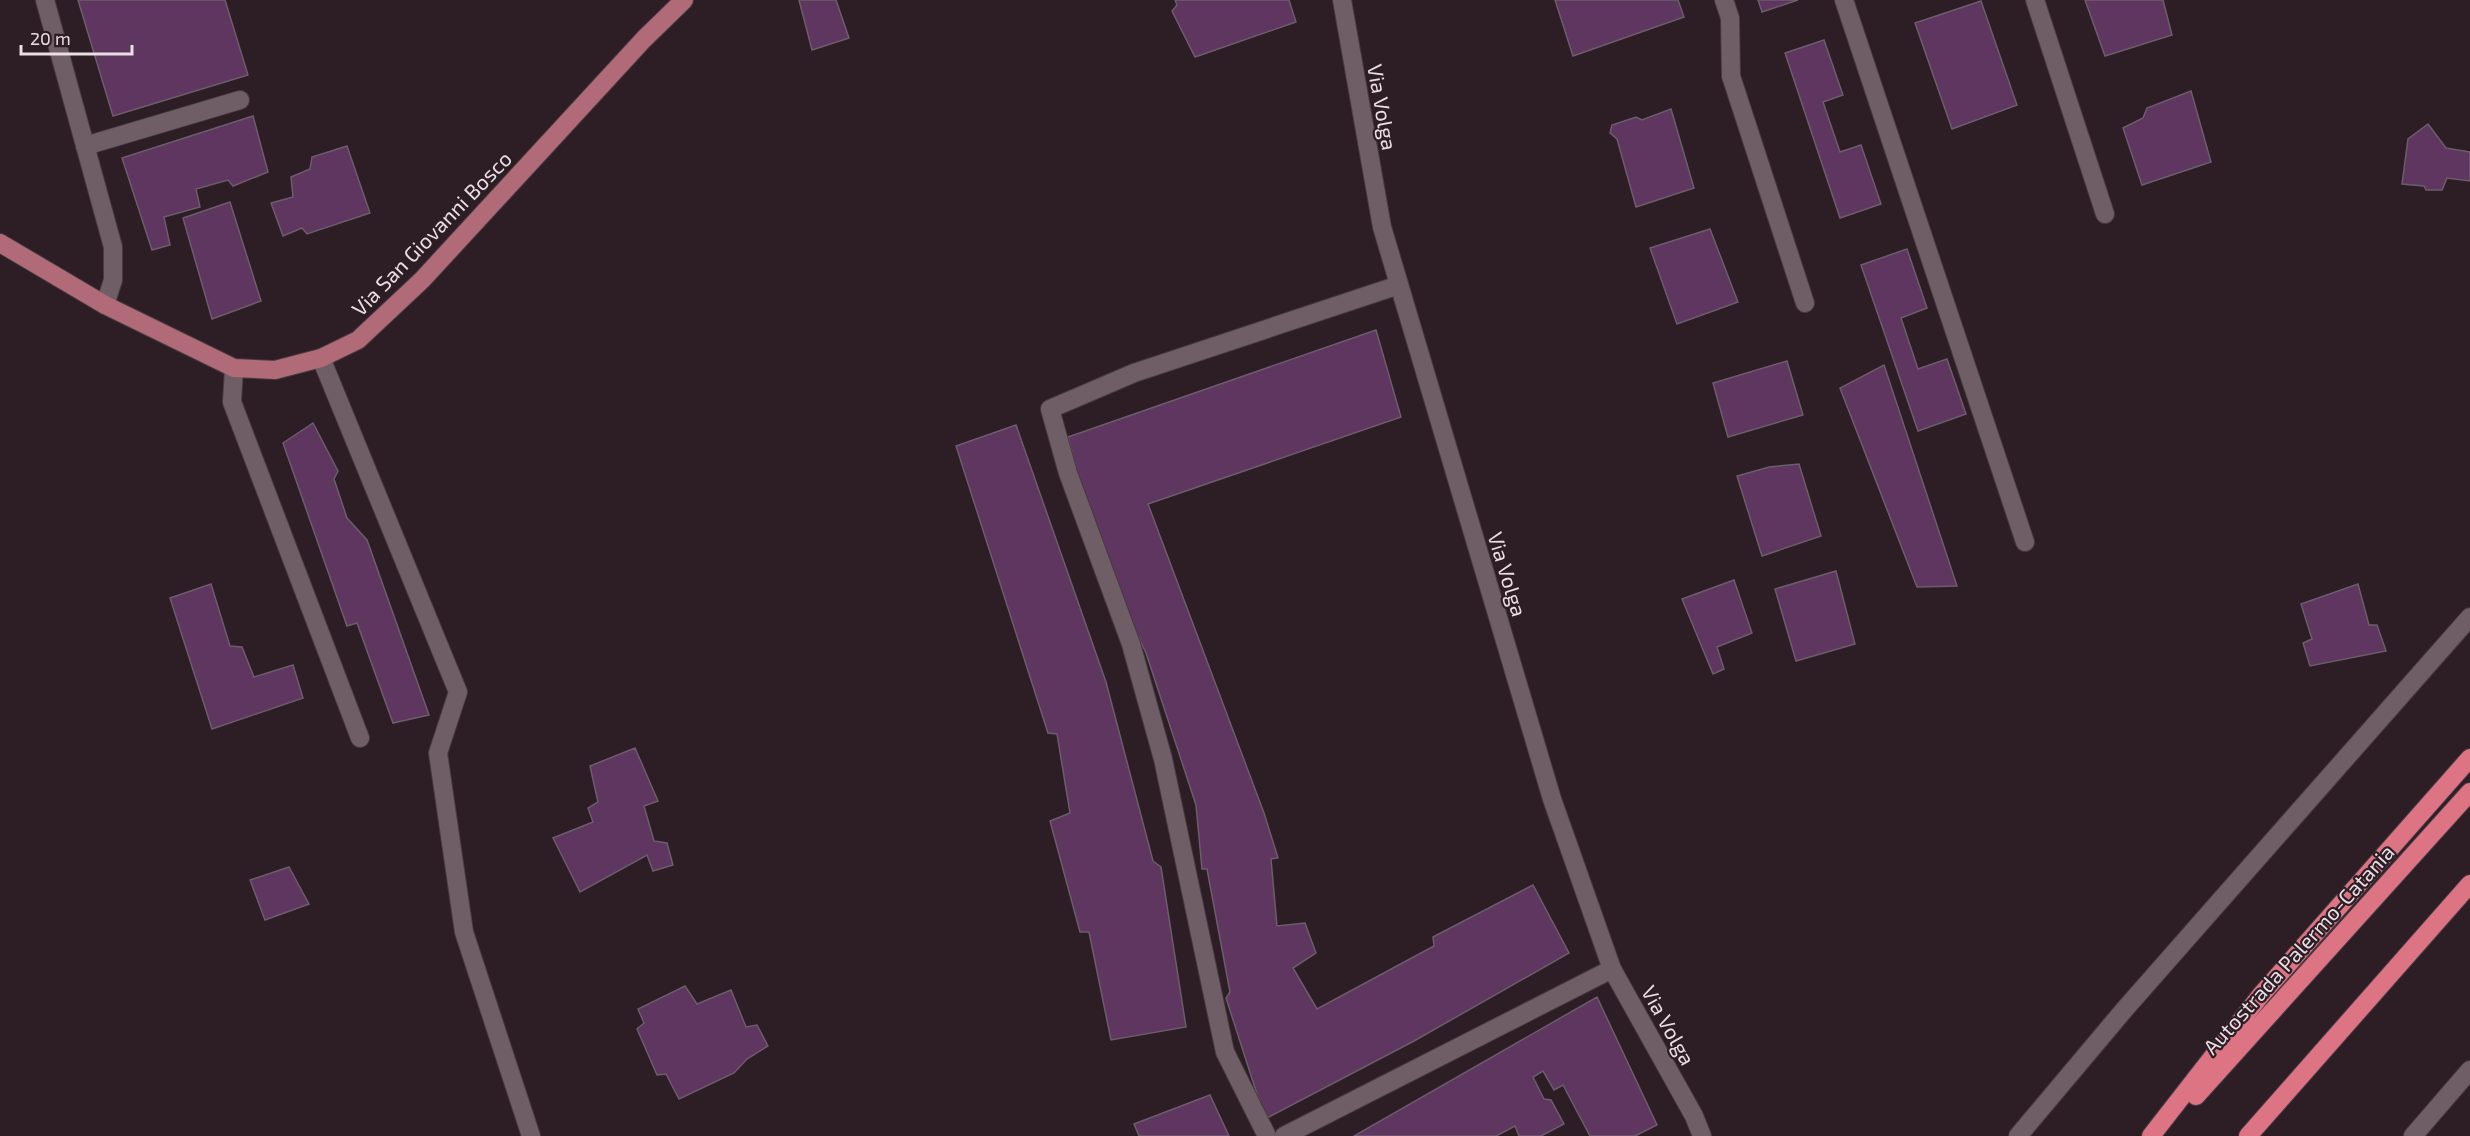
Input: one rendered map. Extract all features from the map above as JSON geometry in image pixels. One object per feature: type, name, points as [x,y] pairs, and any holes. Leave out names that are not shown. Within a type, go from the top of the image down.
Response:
[{"type":"highway","points":[[2151,1136],[2261,995],[2470,758]]},
{"type":"highway","name":"Autostrada Palermo-Catania","points":[[2160,1136],[2470,792]]},
{"type":"highway","points":[[2248,1136],[2470,884]]},
{"type":"highway","points":[[2413,949],[2470,902]]},
{"type":"main road","name":"Via San Giovanni Bosco","points":[[0,243],[105,304],[234,368],[275,370],[321,357],[358,340],[422,280],[644,39],[684,0]]},
{"type":"street","points":[[45,0],[113,247],[113,280],[105,304]]},
{"type":"street","name":"Via Volga","points":[[1342,0],[1382,227],[1552,799],[1612,969],[1694,1116],[1702,1136]]},
{"type":"street","points":[[1724,0],[1730,18],[1731,76],[1804,303]]},
{"type":"street","points":[[1844,0],[2025,542]]},
{"type":"street","points":[[2035,0],[2105,214]]},
{"type":"street","points":[[84,146],[240,100]]},
{"type":"street","points":[[1267,1136],[1225,1052],[1163,759],[1131,644],[1068,473],[1050,409],[1134,373],[1399,285]]},
{"type":"street","points":[[321,357],[458,692],[438,753],[464,932],[531,1136]]},
{"type":"street","points":[[234,368],[232,402],[360,738]]},
{"type":"street","points":[[2019,1136],[2124,1010],[2470,617]]},
{"type":"street","points":[[1284,1136],[1612,969]]},
{"type":"street","points":[[2413,1136],[2470,1070]]},
{"type":"building","points":[[78,0],[225,0],[248,75],[113,116]]},
{"type":"building","points":[[799,0],[836,0],[849,38],[812,50]]},
{"type":"building","points":[[1175,0],[1289,0],[1296,22],[1195,57],[1172,11],[1177,5]]},
{"type":"building","points":[[1555,0],[1678,0],[1684,17],[1573,56]]},
{"type":"building","points":[[1758,0],[1798,0],[1762,12]]},
{"type":"building","points":[[2085,0],[2163,0],[2172,35],[2105,56]]},
{"type":"building","points":[[1981,1],[2017,105],[1952,129],[1915,23]]},
{"type":"building","points":[[1824,40],[1843,95],[1823,102],[1840,152],[1861,145],[1881,204],[1840,218],[1785,53]]},
{"type":"building","points":[[2191,91],[2211,162],[2142,185],[2123,128],[2143,118],[2147,108]]},
{"type":"building","points":[[1671,109],[1694,188],[1636,207],[1617,139],[1610,133],[1612,125],[1636,117],[1642,120]]},
{"type":"building","points":[[253,116],[268,172],[233,186],[228,180],[196,189],[200,207],[164,217],[170,245],[152,250],[122,158]]},
{"type":"building","points":[[2428,124],[2446,148],[2470,152],[2470,181],[2447,178],[2442,190],[2426,190],[2424,186],[2402,184],[2408,139]]},
{"type":"building","points":[[347,146],[370,213],[307,234],[302,228],[283,236],[271,203],[293,197],[291,177],[310,169],[312,157]]},
{"type":"building","points":[[230,202],[261,301],[212,319],[183,218]]},
{"type":"building","points":[[1710,229],[1738,302],[1677,324],[1650,248]]},
{"type":"building","points":[[1907,249],[1927,308],[1901,318],[1918,369],[1947,359],[1966,414],[1918,431],[1861,265]]},
{"type":"building","points":[[1376,330],[1401,417],[1148,504],[1264,813],[1278,858],[1271,859],[1277,926],[1305,923],[1316,953],[1293,968],[1317,1009],[1434,946],[1433,937],[1533,885],[1569,953],[1414,1041],[1265,1119],[1226,998],[1230,992],[1207,869],[1202,869],[1196,805],[1146,653],[1125,609],[1081,487],[1068,437]]},
{"type":"building","points":[[1787,361],[1803,415],[1728,437],[1713,383]]},
{"type":"building","points":[[1884,365],[1957,586],[1917,587],[1840,388]]},
{"type":"building","points":[[313,423],[338,471],[334,479],[347,518],[367,540],[429,715],[393,723],[357,623],[347,626],[283,443]]},
{"type":"building","points":[[1016,425],[1106,682],[1153,861],[1161,867],[1186,1027],[1111,1040],[1089,932],[1080,932],[1050,821],[1070,813],[1057,734],[1048,733],[956,446]]},
{"type":"building","points":[[1799,464],[1821,536],[1762,556],[1737,476],[1769,467]]},
{"type":"building","points":[[1836,571],[1855,644],[1796,661],[1775,589]]},
{"type":"building","points":[[1734,580],[1752,633],[1717,647],[1724,669],[1713,674],[1682,599]]},
{"type":"building","points":[[211,584],[230,646],[242,647],[254,677],[293,665],[303,698],[212,729],[170,598]]},
{"type":"building","points":[[2358,584],[2369,625],[2377,625],[2386,651],[2310,666],[2303,643],[2312,639],[2301,604]]},
{"type":"building","points":[[635,748],[658,801],[644,806],[654,841],[667,843],[673,865],[653,871],[647,855],[580,892],[553,838],[593,822],[588,808],[598,802],[590,766]]},
{"type":"building","points":[[289,867],[309,904],[265,920],[250,880]]},
{"type":"building","points":[[685,986],[697,1004],[731,990],[746,1027],[757,1025],[768,1046],[747,1059],[734,1073],[679,1099],[666,1074],[657,1075],[637,1029],[644,1023],[638,1009]]},
{"type":"building","points":[[1597,997],[1657,1125],[1635,1136],[1590,1136],[1563,1085],[1554,1090],[1543,1071],[1533,1077],[1544,1099],[1551,1100],[1564,1124],[1541,1136],[1519,1136],[1515,1126],[1496,1136],[1354,1136]]},
{"type":"building","points":[[1210,1095],[1229,1136],[1139,1136],[1134,1124]]}]
